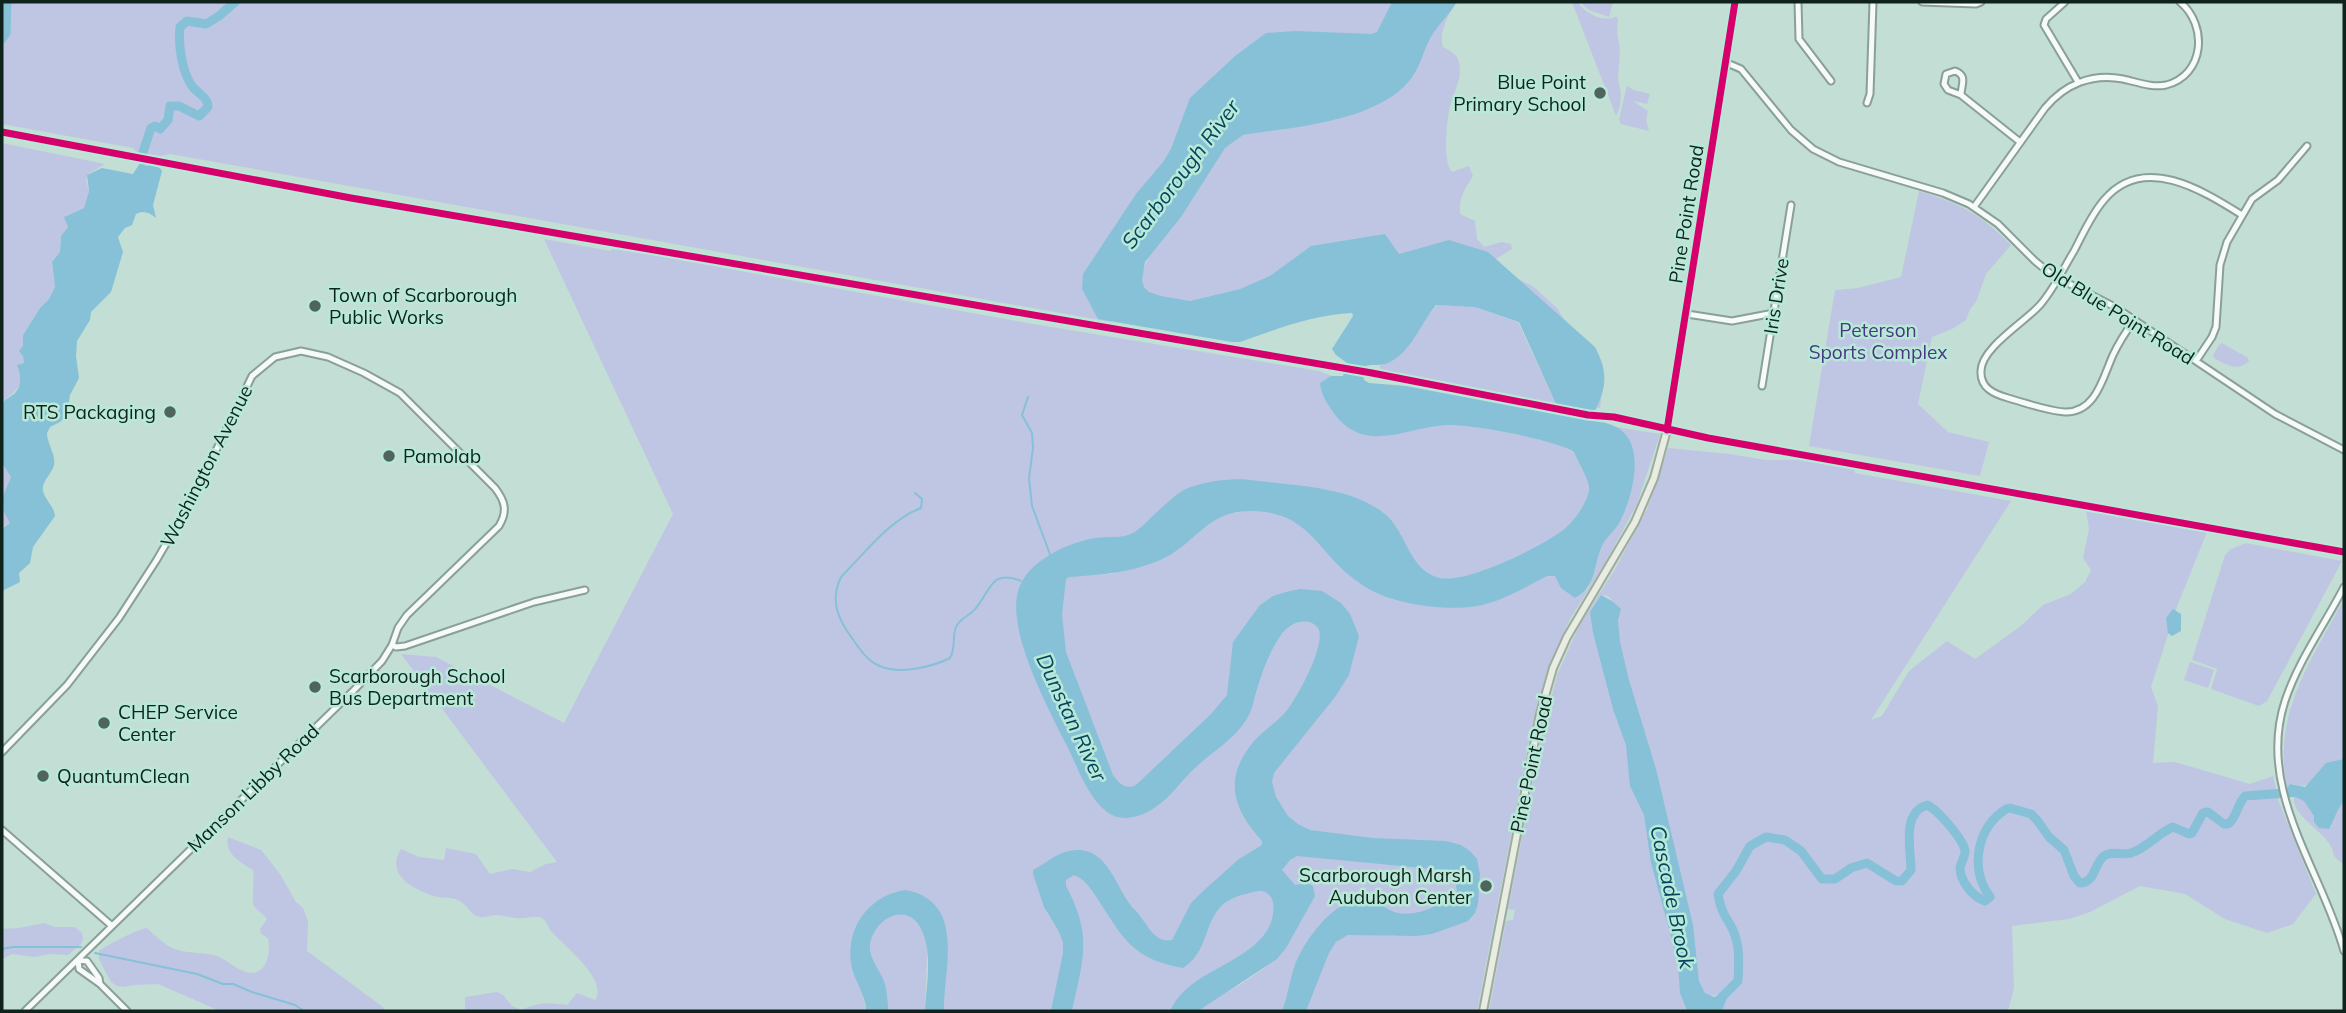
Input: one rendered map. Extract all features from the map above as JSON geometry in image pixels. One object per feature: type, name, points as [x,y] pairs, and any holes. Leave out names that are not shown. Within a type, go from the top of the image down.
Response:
[{"type":"main road","name":"Pine Point Road","points":[[1483,1011],[1540,713],[1549,681],[1567,637],[1635,522],[1654,478],[1667,430],[1735,2]]},
{"type":"street","points":[[1798,2],[1799,39],[1831,81]]},
{"type":"street","points":[[1867,103],[1870,94],[1873,2]]},
{"type":"street","points":[[1922,2],[1981,2]]},
{"type":"street","points":[[2065,2],[2044,23],[2078,82]]},
{"type":"street","points":[[1974,207],[2049,103],[2078,82],[2108,77],[2160,85],[2182,76],[2194,61],[2199,37],[2195,20],[2180,2]]},
{"type":"street","name":"Old Blue Point Road","points":[[1727,63],[1741,69],[1794,134],[1818,152],[1839,162],[1943,193],[1974,207],[2058,279],[2115,307],[2275,414],[2344,450]]},
{"type":"street","points":[[1961,95],[1963,77],[1957,72],[1949,72],[1944,78],[1944,86],[1948,90],[1961,95],[2020,142]]},
{"type":"street","points":[[2196,361],[2215,330],[2221,260],[2227,242],[2255,196],[2278,180],[2307,146]]},
{"type":"street","points":[[2135,319],[2113,355],[2097,393],[2080,409],[2056,411],[1991,391],[1982,382],[1981,366],[1985,356],[2041,303],[2058,279],[2097,209],[2113,191],[2130,182],[2159,177],[2175,180],[2242,215]]},
{"type":"street","name":"Iris Drive","points":[[1762,386],[1791,205]]},
{"type":"street","points":[[1687,314],[1732,321],[1773,313]]},
{"type":"street","name":"Washington Avenue","points":[[2,751],[67,685],[119,618],[188,506],[251,378],[265,363],[281,354],[301,351],[316,353],[389,385],[407,399],[495,488],[504,501],[504,516],[499,526],[407,615],[392,645]]},
{"type":"street","points":[[2344,587],[2299,670],[2286,700],[2278,748],[2280,781],[2285,799],[2344,951]]},
{"type":"street","points":[[392,645],[399,648],[534,602],[585,590]]},
{"type":"street","name":"Manson Libby Road","points":[[25,1011],[377,667],[392,645]]},
{"type":"street","points":[[2,830],[112,926]]},
{"type":"street","points":[[100,984],[87,961],[78,960],[79,969],[100,984],[127,1011]]},
{"type":"green space","points":[[2,2],[1392,2],[1379,32],[1170,157],[1134,197],[1103,318],[1111,322],[170,154],[161,156],[137,153],[133,148],[2,124]]},
{"type":"green space","points":[[1455,2],[1445,24],[1442,41],[1443,47],[1457,57],[1460,68],[1449,113],[1447,159],[1452,172],[1469,166],[1473,176],[1462,197],[1460,214],[1475,221],[1477,239],[1484,247],[1501,242],[1511,244],[1512,249],[1496,259],[1513,276],[1534,287],[1558,309],[1602,362],[1604,374],[1600,408],[1591,407],[1556,316],[1259,285],[1190,301],[1175,300],[1147,293],[1140,282],[1151,253],[1218,153],[1237,135],[1317,122],[1431,36]]},
{"type":"green space","points":[[1572,2],[1577,2],[1594,16],[1618,19],[1618,79],[1621,93],[1616,116]]},
{"type":"green space","points":[[1580,2],[1613,2],[1609,17],[1589,10]]},
{"type":"green space","points":[[1627,86],[1650,94],[1647,104],[1633,101],[1648,111],[1646,120],[1649,131],[1621,124],[1619,120]]},
{"type":"green space","points":[[2,143],[105,164],[88,174],[86,180],[89,191],[84,208],[65,216],[68,227],[61,236],[60,252],[52,263],[55,287],[23,335],[24,363],[18,368],[19,386],[2,404]]},
{"type":"green space","name":"Peterson Sports Complex","points":[[1919,191],[1969,211],[2011,245],[1986,274],[1966,320],[1932,337],[1918,404],[1948,432],[1989,442],[1980,476],[1809,446],[1835,290],[1858,288],[1901,277]]},
{"type":"green space","points":[[544,239],[652,255],[1033,324],[1319,371],[1455,423],[1557,442],[1576,454],[1592,483],[1577,517],[1557,535],[1505,563],[1449,579],[1435,579],[1307,492],[1133,539],[1052,555],[1070,752],[1107,811],[1257,687],[1268,636],[1306,619],[1325,630],[1319,653],[1300,696],[1269,734],[1267,843],[1191,908],[1172,940],[1164,941],[1156,938],[1079,853],[1046,910],[1063,939],[1064,948],[1063,966],[1052,1011],[943,1011],[945,931],[881,901],[855,976],[862,991],[866,1011],[465,1011],[465,997],[497,992],[512,1006],[522,1010],[544,1004],[567,1005],[577,993],[595,1000],[598,992],[591,973],[541,918],[496,915],[480,917],[457,899],[437,897],[417,889],[399,873],[396,866],[401,849],[419,857],[444,860],[446,848],[476,854],[490,874],[512,869],[530,872],[557,862],[401,654],[436,657],[564,723],[673,514]]},
{"type":"green space","points":[[1437,305],[1475,307],[1518,322],[1556,404],[1381,370],[1379,366],[1389,362]]},
{"type":"green space","points":[[2222,343],[2249,361],[2236,367],[2214,358],[2213,355]]},
{"type":"green space","points":[[1610,426],[1660,434],[1637,504],[1604,565],[1570,619],[1547,671],[1530,737],[1477,1011],[1303,1011],[1318,972],[1335,940],[1350,933],[1395,936],[1478,881],[1353,838],[1299,828],[1285,816],[1266,783],[1325,704],[1319,592],[1230,687],[1224,702],[1139,785],[1128,788],[1120,786],[1107,765],[1069,670],[1061,635],[1062,581],[1072,574],[1112,574],[1191,535],[1219,515],[1254,510],[1273,511],[1297,521],[1351,576],[1379,594],[1394,599],[1446,607],[1551,572],[1586,590],[1589,586]]},
{"type":"green space","points":[[1668,448],[1766,460],[1814,460],[1854,468],[1855,473],[2011,501],[1871,720],[1882,716],[1909,671],[1947,641],[1975,659],[2022,625],[2043,605],[2071,594],[2085,582],[2091,570],[2083,558],[2089,529],[2086,511],[2207,532],[2178,604],[2151,687],[2158,706],[2153,763],[2175,762],[2250,784],[2273,776],[2279,802],[2316,894],[2293,924],[2267,933],[2225,919],[2185,894],[2140,886],[2090,912],[2069,919],[2012,926],[2014,988],[2008,1011],[1721,1011],[1728,993],[1704,997],[1699,981],[1691,917],[1649,747],[1624,670],[1612,600],[1603,595],[1594,611],[1594,627],[1643,807],[1680,958],[1681,995],[1687,1011],[1489,1011],[1506,921],[1513,920],[1515,910],[1508,909],[1541,739],[1557,675],[1580,624],[1614,571],[1647,509]]},
{"type":"green space","points":[[2,463],[11,477],[3,496],[10,523],[3,527],[2,533]]},
{"type":"green space","points":[[2246,543],[2342,561],[2267,701],[2259,706],[2211,689],[2217,669],[2192,660],[2225,555],[2231,549]]},
{"type":"green space","points":[[2344,599],[2344,761],[2325,766],[2307,785],[2292,784],[2287,788],[2284,761],[2290,712],[2308,667]]},
{"type":"green space","points":[[2190,662],[2214,670],[2208,688],[2184,680]]},
{"type":"green space","points":[[2298,795],[2304,799],[2317,826],[2331,827],[2337,809],[2344,802],[2344,864],[2335,856],[2324,837],[2297,810],[2294,797]]},
{"type":"green space","points":[[228,837],[261,850],[280,874],[296,902],[303,908],[308,921],[307,951],[385,1011],[220,1011],[158,984],[123,987],[111,982],[99,959],[99,951],[147,928],[174,949],[217,956],[246,972],[253,973],[263,968],[269,944],[268,938],[261,934],[260,929],[267,919],[254,906],[253,870],[231,853]]},
{"type":"green space","points":[[1295,855],[1445,864],[1459,887],[1450,903],[1409,915],[1326,919],[1313,933],[1284,1011],[1196,1011],[1203,1004],[1266,967],[1282,870]]},
{"type":"green space","points":[[1064,875],[1081,875],[1152,958],[1234,896],[1275,885],[1273,930],[1170,1011],[1070,1011]]},
{"type":"green space","points":[[906,909],[928,934],[925,1011],[886,1011],[866,949],[873,931],[884,918]]},
{"type":"green space","points":[[44,923],[55,927],[75,927],[82,933],[81,944],[68,955],[34,957],[12,954],[2,959],[2,929]]},
{"type":"water","points":[[1392,2],[1457,2],[1431,38],[1414,75],[1395,94],[1355,114],[1309,125],[1243,135],[1225,148],[1181,217],[1145,262],[1142,280],[1144,287],[1161,296],[1190,301],[1240,289],[1270,276],[1311,246],[1385,234],[1399,254],[1449,240],[1488,252],[1595,347],[1604,372],[1604,386],[1595,411],[1556,404],[1519,322],[1475,307],[1436,305],[1403,352],[1388,363],[1365,366],[1364,380],[1369,383],[1406,386],[1587,418],[1611,425],[1625,434],[1631,444],[1634,472],[1628,502],[1618,525],[1604,542],[1588,587],[1575,598],[1561,588],[1555,576],[1547,576],[1504,598],[1477,606],[1449,608],[1404,602],[1379,594],[1358,582],[1307,532],[1289,519],[1265,512],[1245,511],[1217,519],[1185,545],[1158,561],[1125,571],[1066,579],[1062,614],[1066,652],[1113,775],[1120,783],[1129,787],[1136,785],[1211,714],[1227,695],[1233,642],[1260,605],[1273,596],[1300,589],[1322,591],[1341,603],[1350,614],[1359,636],[1349,675],[1335,697],[1274,773],[1272,782],[1276,797],[1288,816],[1310,830],[1373,838],[1446,841],[1461,845],[1477,859],[1480,874],[1478,904],[1468,921],[1432,934],[1348,935],[1336,942],[1306,1011],[1282,1011],[1298,957],[1322,922],[1341,907],[1362,900],[1376,902],[1400,913],[1427,910],[1457,891],[1451,876],[1443,870],[1297,856],[1282,870],[1295,885],[1307,883],[1313,886],[1315,896],[1277,959],[1198,1011],[1170,1011],[1178,997],[1190,986],[1239,956],[1262,937],[1270,926],[1273,913],[1271,897],[1265,892],[1254,892],[1231,899],[1221,907],[1200,949],[1183,968],[1152,959],[1131,945],[1087,885],[1074,875],[1066,880],[1066,886],[1080,919],[1083,934],[1082,962],[1072,1011],[1051,1011],[1063,942],[1044,907],[1033,870],[1062,853],[1076,850],[1097,856],[1111,873],[1130,905],[1153,933],[1161,939],[1172,940],[1191,903],[1239,859],[1262,845],[1238,805],[1235,780],[1238,768],[1254,741],[1283,715],[1295,699],[1314,659],[1320,636],[1318,628],[1309,622],[1298,622],[1284,631],[1267,661],[1252,709],[1238,731],[1195,768],[1160,804],[1143,814],[1120,818],[1100,806],[1089,791],[1025,653],[1016,613],[1017,596],[1023,579],[1031,569],[1050,554],[1075,543],[1133,533],[1182,491],[1215,481],[1243,479],[1306,486],[1362,500],[1391,520],[1421,567],[1436,577],[1448,579],[1482,571],[1521,555],[1553,537],[1571,522],[1589,491],[1584,472],[1574,452],[1565,447],[1513,434],[1459,425],[1372,436],[1358,433],[1345,425],[1326,401],[1320,383],[1331,376],[1343,376],[1347,363],[1332,349],[1353,316],[1352,313],[1309,320],[1240,342],[1232,342],[1098,319],[1082,289],[1083,274],[1136,194],[1171,149],[1190,98],[1235,56],[1266,33],[1377,32]]},
{"type":"water","points":[[142,160],[146,166],[159,167],[162,171],[153,205],[156,218],[146,212],[136,214],[132,225],[125,228],[118,237],[123,252],[111,292],[91,312],[90,320],[77,341],[79,378],[70,395],[67,415],[50,427],[47,433],[54,465],[43,491],[55,516],[33,547],[30,563],[19,573],[20,582],[4,590],[2,596],[2,533],[3,528],[10,523],[4,512],[3,496],[11,477],[2,463],[2,404],[15,393],[20,383],[17,365],[24,363],[19,351],[23,346],[23,335],[55,287],[52,262],[60,252],[61,236],[68,227],[64,217],[84,208],[89,191],[87,175],[102,168],[133,174]]},
{"type":"water","points":[[1601,595],[1621,609],[1618,620],[1620,642],[1656,769],[1693,925],[1699,981],[1705,993],[1714,997],[1729,992],[1722,1011],[1687,1011],[1680,993],[1678,962],[1651,863],[1644,815],[1630,786],[1626,745],[1613,709],[1593,633],[1590,612]]},
{"type":"water","points":[[2173,609],[2181,614],[2181,631],[2172,636],[2168,633],[2166,618]]},
{"type":"water","points":[[2344,759],[2344,802],[2329,829],[2319,828],[2304,801],[2287,793],[2287,788],[2290,784],[2305,787],[2326,763]]},
{"type":"water","points":[[906,890],[925,897],[938,908],[945,923],[948,958],[944,1011],[925,1011],[928,964],[924,936],[912,918],[895,915],[879,925],[870,944],[873,959],[885,984],[888,1011],[866,1011],[851,964],[852,938],[856,926],[871,906],[881,898]]},
{"type":"waterway","points":[[2,39],[6,33],[7,2]]},
{"type":"waterway","points":[[143,152],[151,128],[155,126],[160,129],[168,120],[170,106],[179,106],[199,116],[208,107],[192,86],[183,66],[180,27],[187,21],[206,24],[235,2]]},
{"type":"waterway","points":[[1028,397],[1022,415],[1032,433],[1029,478],[1032,506],[1051,557]]},
{"type":"waterway","points":[[915,493],[922,499],[921,508],[898,520],[878,538],[841,577],[837,586],[836,603],[840,619],[869,659],[882,667],[908,670],[950,658],[956,627],[976,608],[993,583],[1003,578],[1021,581]]},
{"type":"waterway","name":"Cascade Brook","points":[[1720,999],[1738,981],[1739,962],[1735,936],[1718,894],[1736,871],[1750,846],[1766,837],[1785,840],[1801,851],[1822,879],[1835,879],[1851,868],[1867,863],[1896,881],[1902,881],[1911,870],[1911,824],[1919,809],[1927,805],[1943,818],[1960,840],[1965,851],[1960,868],[1962,878],[1972,892],[1985,901],[1990,897],[1980,874],[1979,849],[1988,827],[2006,809],[2031,814],[2049,837],[2064,850],[2074,876],[2080,883],[2089,880],[2100,860],[2107,854],[2137,851],[2173,827],[2192,833],[2203,813],[2208,812],[2228,824],[2245,796],[2300,792]]},
{"type":"waterway","points":[[2,949],[81,947]]},
{"type":"waterway","points":[[95,953],[197,974],[295,1005],[304,1011]]},
{"type":"cycle path","points":[[1667,430],[1735,2]]},
{"type":"cycle path","points":[[2,132],[351,198],[1372,373],[1588,415],[1614,417],[1708,438],[2344,552]]},
{"type":"place","name":"Blue Point Primary School","points":[[1600,93]]},
{"type":"place","name":"Town of Scarborough Public Works","points":[[315,306]]},
{"type":"place","name":"RTS Packaging","points":[[170,412]]},
{"type":"place","name":"Pamolab","points":[[389,456]]},
{"type":"place","name":"Scarborough School Bus Department","points":[[315,687]]},
{"type":"place","name":"CHEP Service Center","points":[[104,723]]},
{"type":"place","name":"QuantumClean","points":[[43,776]]},
{"type":"place","name":"Scarborough Marsh Audubon Center","points":[[1486,886]]},
{"type":"water label","name":"Scarborough River","points":[[1180,174]]},
{"type":"water label","name":"Dunstan River","points":[[1072,717]]}]
